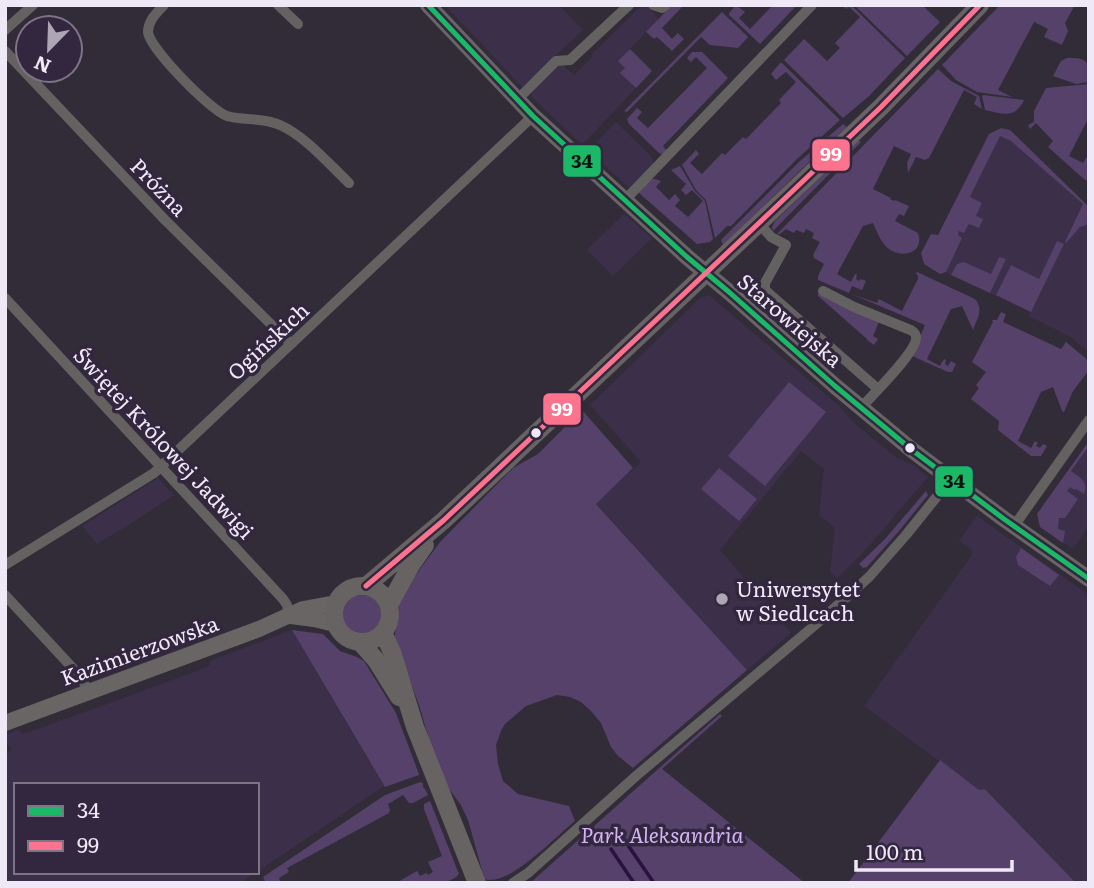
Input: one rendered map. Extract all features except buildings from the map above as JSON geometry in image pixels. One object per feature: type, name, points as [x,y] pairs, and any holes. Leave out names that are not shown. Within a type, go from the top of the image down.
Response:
[{"type":"main road","name":"Starowiejska","points":[[428,5],[533,116],[705,272],[861,408],[951,479],[1089,579]]},
{"type":"main road","points":[[366,586],[444,520],[759,223],[881,107],[980,5]]},
{"type":"main road","points":[[388,605],[411,565],[444,520]]},
{"type":"main road","points":[[360,643],[373,640],[383,632],[390,619],[388,605],[380,593],[366,586],[348,589],[341,595],[334,610],[335,624],[339,632],[360,643],[376,660],[415,727]]},
{"type":"main road","name":"Kazimierzowska","points":[[5,723],[259,629],[303,609],[336,603]]},
{"type":"main road","points":[[289,616],[335,624]]},
{"type":"main road","points":[[383,632],[392,652],[415,727],[477,883]]},
{"type":"street","points":[[5,30],[33,5]]},
{"type":"street","points":[[164,5],[150,23],[149,37],[155,49],[206,103],[227,116],[280,125],[299,137],[349,183]]},
{"type":"street","points":[[278,5],[298,24]]},
{"type":"street","points":[[517,100],[556,61],[570,60],[629,5]]},
{"type":"street","points":[[653,5],[662,8],[666,5]]},
{"type":"street","points":[[625,200],[813,5]]},
{"type":"street","name":"Próżna","points":[[5,51],[165,220],[291,344]]},
{"type":"street","name":"Ogińskich","points":[[5,565],[154,473],[533,116]]},
{"type":"street","points":[[759,223],[771,237],[786,245],[765,283],[765,290],[878,389]]},
{"type":"street","points":[[823,291],[915,332],[916,338],[909,355],[861,408]]},
{"type":"street","name":"Świętej Królowej Jadwigi","points":[[5,298],[283,599],[289,616]]},
{"type":"street","points":[[1014,526],[1089,420]]},
{"type":"street","points":[[513,883],[528,873],[636,776],[869,577],[951,479]]},
{"type":"street","points":[[5,595],[79,677],[89,692]]},
{"type":"shaded area","points":[[445,5],[559,5],[583,30],[522,87]]},
{"type":"shaded area","points":[[642,5],[659,19],[630,49],[652,71],[582,145],[531,96],[534,89],[560,63],[574,75]]},
{"type":"shaded area","points":[[616,122],[653,161],[653,166],[631,189],[588,151]]},
{"type":"shaded area","points":[[1000,136],[1011,141],[1089,207],[1089,352],[1069,336],[1029,316],[1031,312],[936,268]]},
{"type":"shaded area","points":[[624,214],[652,238],[613,276],[587,250]]},
{"type":"shaded area","points":[[709,295],[838,405],[855,424],[897,458],[913,465],[928,477],[861,555],[837,578],[830,571],[835,528],[819,515],[824,469],[801,451],[720,550],[791,633],[747,670],[596,503],[641,462],[590,405],[700,298]]},
{"type":"shaded area","points":[[1089,446],[1089,526],[1073,549],[1040,527],[1038,518]]},
{"type":"shaded area","points":[[158,478],[174,495],[130,524],[97,544],[82,526]]},
{"type":"shaded area","points":[[977,516],[1089,595],[1089,883],[1076,883],[986,789],[979,790],[864,706],[972,555],[971,549],[959,541]]},
{"type":"shaded area","points":[[292,630],[384,786],[259,871],[259,783],[14,783],[14,874],[253,874],[241,883],[5,883],[5,756],[12,749],[5,741],[5,735],[18,730],[23,734],[118,700],[210,666],[210,661]]},
{"type":"green space","points":[[672,5],[684,5],[662,28],[672,39],[678,33],[684,39],[672,51],[657,37],[654,39],[646,32]]},
{"type":"green space","points":[[736,5],[745,12],[739,18],[750,29],[773,5],[797,5],[760,44],[729,15]]},
{"type":"green space","points":[[842,5],[851,5],[905,58],[869,96],[843,118],[784,60],[804,39],[827,61],[840,48],[835,43],[860,17],[849,7],[846,9]]},
{"type":"green space","points":[[854,5],[922,5],[940,22],[907,56]]},
{"type":"green space","points":[[1000,5],[1075,5],[1065,23],[1068,31],[1062,45],[1044,37],[1048,29],[1034,22],[998,90],[1012,97],[977,92],[956,80],[942,65]]},
{"type":"green space","points":[[722,12],[748,37],[738,48],[710,45],[701,37],[627,112],[624,111]]},
{"type":"green space","points":[[630,49],[652,71],[636,88],[620,73],[625,68],[618,61]]},
{"type":"green space","points":[[692,52],[702,52],[728,78],[663,146],[668,152],[662,154],[629,124],[627,119],[637,108],[642,112],[637,118],[648,128],[707,68],[696,57],[691,62],[687,58]]},
{"type":"green space","points":[[1067,58],[1086,62],[1089,82],[1076,84],[1053,76],[1061,61]]},
{"type":"green space","points":[[780,63],[840,120],[731,226],[727,226],[715,238],[706,200],[696,190],[682,165],[696,150],[699,154],[690,163],[702,174],[722,153],[725,155],[743,137],[746,139],[781,103],[779,100],[796,82],[786,72],[776,80],[771,74]]},
{"type":"green space","points":[[938,69],[951,81],[979,96],[982,109],[974,104],[977,97],[964,90],[929,158],[925,160],[916,157],[908,173],[907,163],[911,154],[894,146],[873,189],[909,206],[904,216],[899,214],[895,221],[918,233],[918,247],[908,253],[895,252],[884,244],[873,223],[863,226],[837,274],[851,282],[855,274],[859,281],[866,281],[862,290],[852,286],[849,293],[877,303],[879,299],[902,311],[918,279],[917,272],[975,299],[979,310],[973,330],[962,306],[951,309],[927,359],[940,366],[944,359],[948,366],[951,361],[956,364],[952,372],[912,356],[925,325],[818,280],[824,264],[813,255],[820,242],[812,238],[814,233],[806,229],[804,233],[796,230],[794,233],[786,229],[777,234]]},
{"type":"green space","points":[[1089,84],[1089,117],[1069,156],[1083,163],[1089,154],[1089,180],[1085,180],[1048,147],[1053,141],[1036,123],[1030,129],[1028,125],[1034,122],[1034,111],[1046,88]]},
{"type":"green space","points":[[983,95],[1024,100],[1017,110],[1003,114],[985,110]]},
{"type":"green space","points":[[843,124],[847,127],[723,245],[721,240],[800,161]]},
{"type":"green space","points":[[1001,128],[1010,130],[1089,207],[1089,224],[1080,227],[1066,243],[1083,204],[1011,141],[1000,136],[970,197],[982,203],[976,216],[983,219],[979,228],[969,224],[964,233],[959,231],[958,235],[962,238],[946,272],[940,274],[924,264],[921,253],[931,234],[938,235],[989,134]]},
{"type":"green space","points":[[858,140],[861,142],[773,231],[775,221]]},
{"type":"green space","points":[[680,166],[695,191],[705,201],[713,239],[710,242],[697,244],[638,192],[650,179],[661,181],[656,187],[669,200],[675,194],[680,200],[675,206],[688,217],[703,201],[692,190],[686,195],[681,190],[686,184],[671,170]]},
{"type":"green space","points":[[1057,241],[1064,244],[1031,312],[996,295],[1011,265],[1039,279]]},
{"type":"green space","points":[[999,257],[1006,259],[990,293],[951,275],[957,264],[964,262],[991,274]]},
{"type":"green space","points":[[820,293],[879,322],[873,336],[878,339],[874,345],[817,295]]},
{"type":"green space","points":[[1001,312],[1006,314],[1003,322],[1061,349],[1066,342],[1089,361],[1089,370],[1073,391],[1064,412],[1053,387],[1041,392],[1018,441],[1031,448],[1035,441],[1040,448],[1043,444],[1047,446],[1041,456],[1031,456],[998,430],[999,421],[971,399],[979,388],[976,385],[986,372],[972,362],[992,320],[997,320]]},
{"type":"green space","points":[[789,382],[826,412],[765,486],[728,456]]},
{"type":"green space","points":[[582,410],[633,468],[596,504],[747,670],[633,768],[618,756],[611,747],[601,723],[581,702],[557,695],[526,706],[505,724],[496,745],[503,781],[518,794],[569,806],[575,821],[519,868],[495,879],[485,879],[468,820],[446,785],[394,638],[399,601],[440,542],[513,468],[538,454]]},
{"type":"green space","points":[[1089,441],[1089,446],[1071,471],[1084,483],[1084,494],[1070,487],[1067,491],[1078,499],[1065,518],[1059,518],[1058,529],[1065,531],[1063,543],[1040,527],[1037,514]]},
{"type":"green space","points":[[719,468],[757,499],[739,521],[701,489]]},
{"type":"green space","points":[[926,491],[928,495],[899,531],[867,567],[863,568],[859,564],[885,539]]},
{"type":"green space","points":[[1021,548],[1059,575],[1050,586],[1018,565],[1016,557]]},
{"type":"green space","points":[[362,595],[377,601],[383,616],[377,631],[362,637],[347,631],[341,616],[347,601]]},
{"type":"green space","points":[[292,630],[323,634],[340,651],[364,661],[396,713],[419,775],[385,787]]},
{"type":"green space","name":"Park Aleksandria","points":[[720,714],[722,716],[662,769],[805,883],[530,883]]},
{"type":"green space","points":[[940,760],[979,790],[985,789],[1076,883],[848,883]]},
{"type":"green space","points":[[420,782],[428,795],[409,803],[403,795],[388,804],[389,813],[287,868],[289,872],[279,878],[281,883],[266,883],[263,877],[385,795]]},
{"type":"green space","points":[[430,801],[459,874],[439,883],[396,883],[417,871],[420,876],[426,873],[428,875],[433,872],[428,862],[442,856],[424,809],[424,804]]},
{"type":"waterway","points":[[623,838],[654,883]]},
{"type":"waterway","points":[[611,849],[634,883]]},
{"type":"transit line","name":"34","points":[[428,5],[533,116],[687,257],[835,386],[912,450],[1089,579]]},
{"type":"transit line","name":"99","points":[[366,586],[444,520],[759,223],[881,107],[980,5]]},
{"type":"place","name":"Uniwersytet w Siedlcach","points":[[722,599]]}]
